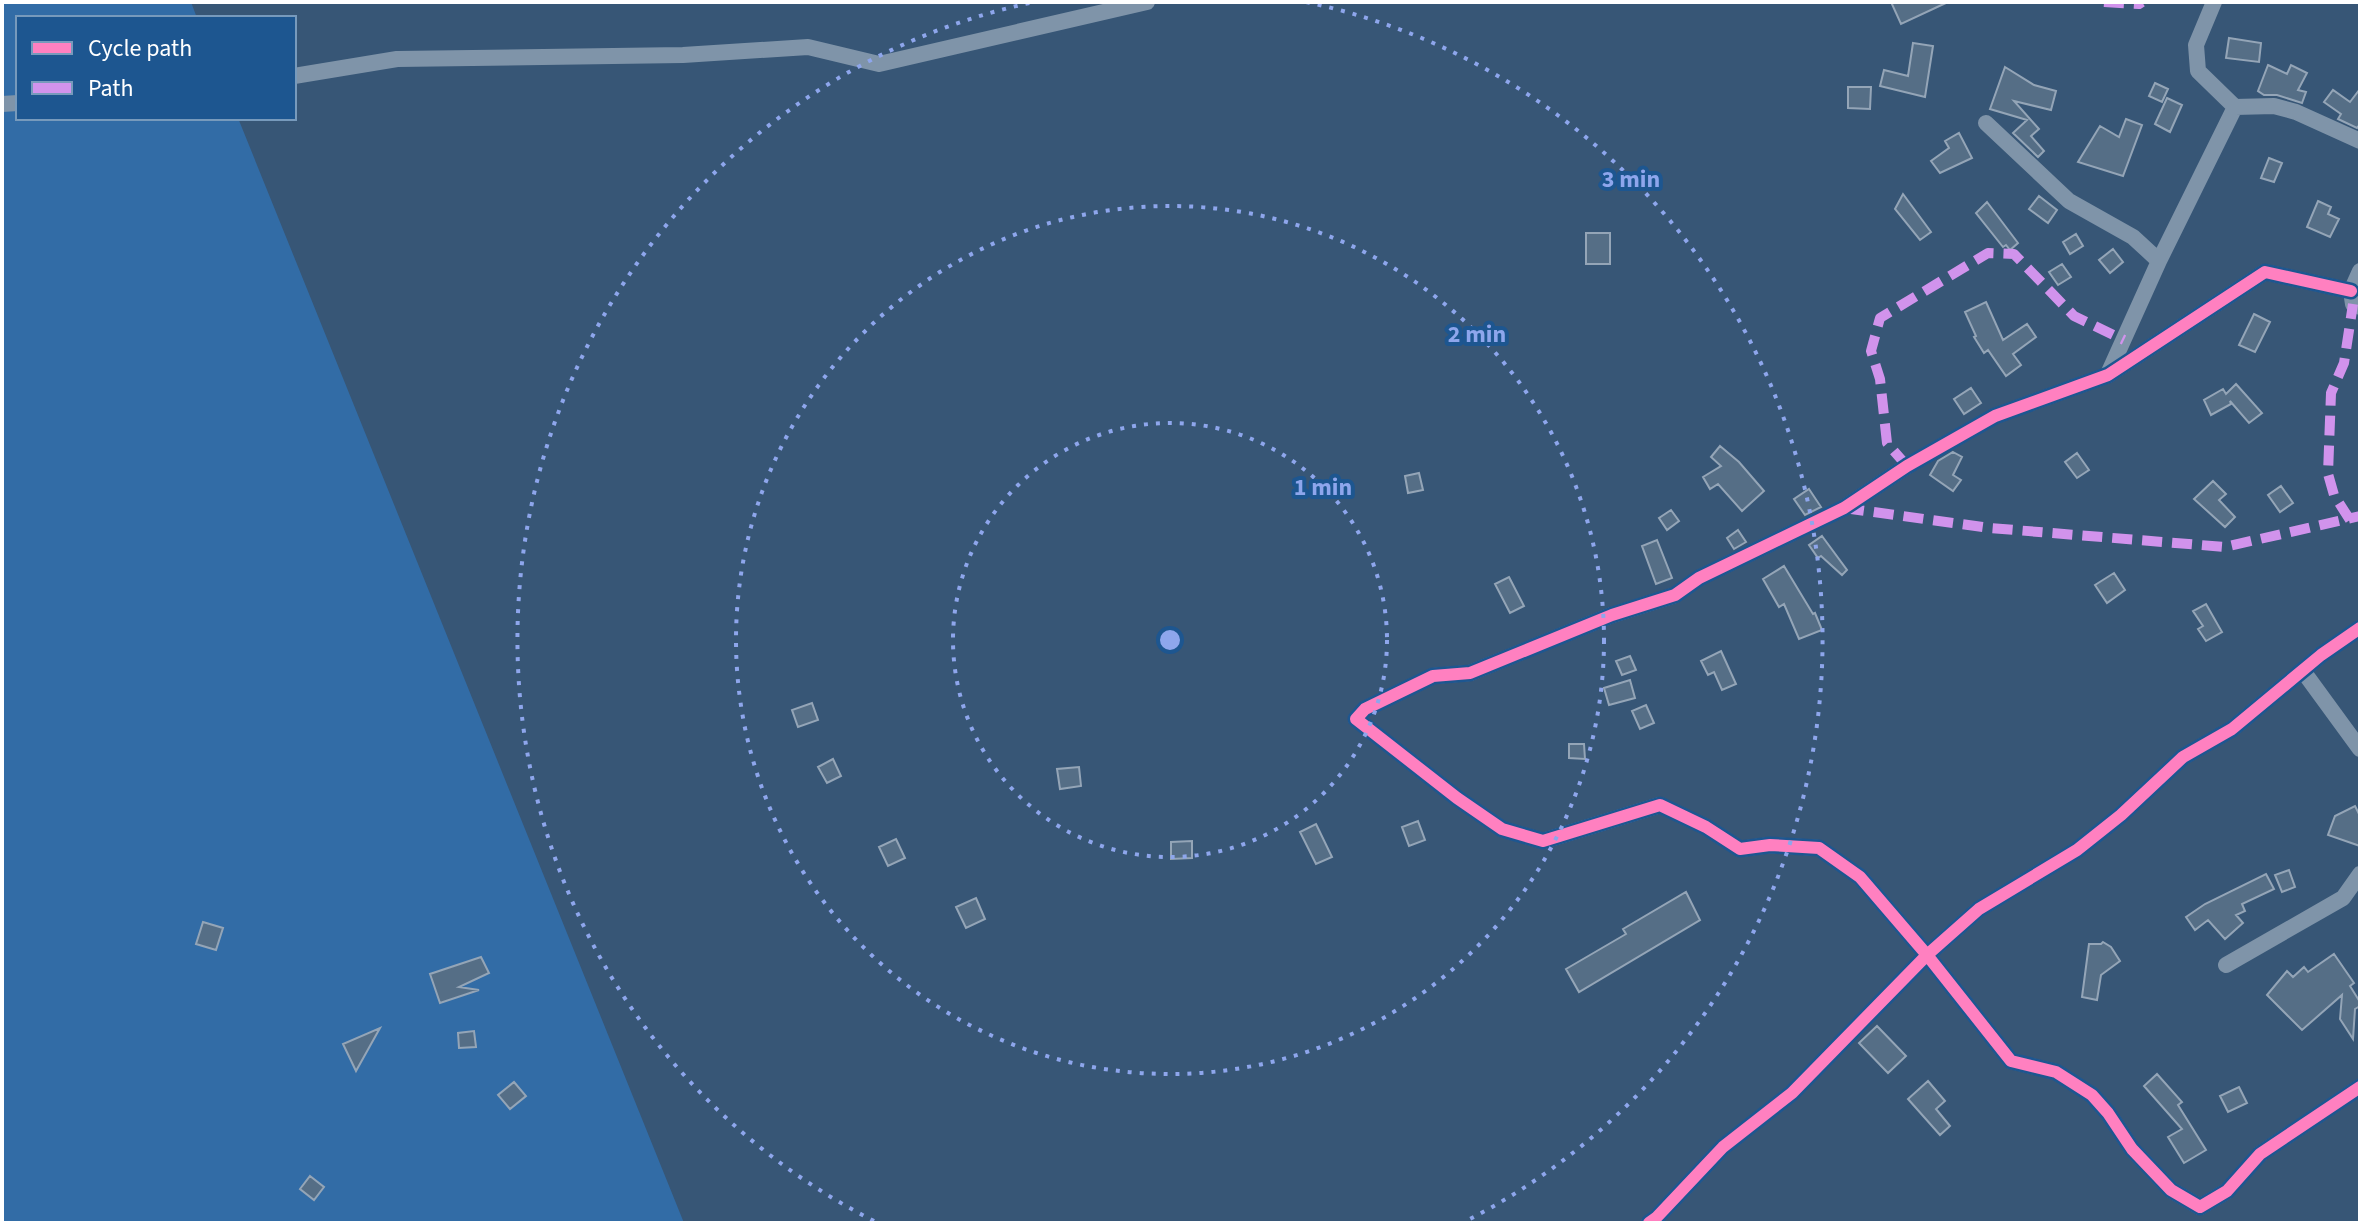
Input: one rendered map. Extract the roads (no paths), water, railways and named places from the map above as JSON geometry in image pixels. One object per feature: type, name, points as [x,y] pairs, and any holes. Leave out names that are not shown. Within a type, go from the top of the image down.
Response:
[{"type":"street","points":[[296,76],[397,59],[683,55],[808,47],[879,64],[1147,2]]},
{"type":"street","points":[[2214,2],[2196,45],[2198,71],[2235,107],[2274,106],[2319,121],[2360,141]]},
{"type":"street","points":[[2108,375],[2159,261],[2235,107]]},
{"type":"street","points":[[1986,123],[2069,201],[2133,237],[2159,261]]},
{"type":"street","points":[[2360,271],[2351,291],[2353,304],[2360,307]]},
{"type":"street","points":[[2351,291],[2265,272],[2108,375],[1995,416],[1907,466],[1844,508],[1699,578],[1675,595],[1612,615],[1470,673],[1433,676],[1365,709],[1356,719],[1502,829],[1543,841],[1660,805],[1706,827],[1740,849],[1770,845],[1819,848],[1860,877],[2011,1061],[2056,1072],[2092,1095],[2151,1170],[2171,1190],[2200,1207],[2227,1191],[2260,1154],[2360,1087]]},
{"type":"street","points":[[1649,1223],[1723,1147],[1801,1084],[1927,955],[1979,909],[2077,850],[2121,815],[2183,757],[2232,729],[2360,628]]},
{"type":"street","points":[[2303,671],[2360,749]]},
{"type":"street","points":[[2226,965],[2343,898],[2360,874]]}]
